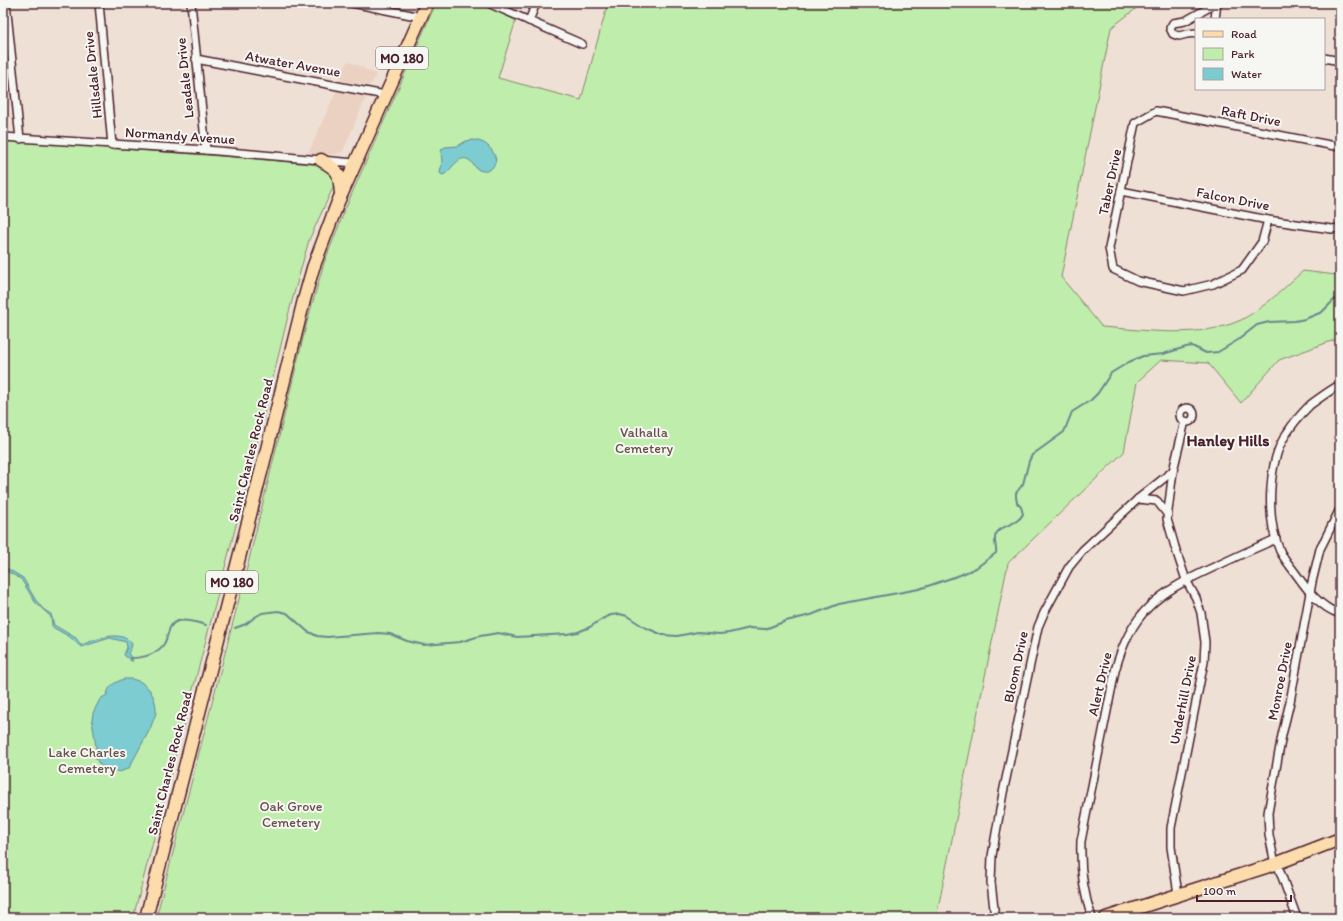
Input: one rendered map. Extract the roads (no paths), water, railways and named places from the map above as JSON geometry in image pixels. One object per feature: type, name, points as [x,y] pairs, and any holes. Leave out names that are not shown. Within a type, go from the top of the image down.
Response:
[{"type":"main road","name":"Saint Charles Rock Road","points":[[146,918],[304,300],[323,240],[341,195],[427,3]]},
{"type":"main road","points":[[321,160],[334,168],[339,176],[341,195]]},
{"type":"main road","points":[[1106,918],[1276,863],[1340,840]]},
{"type":"street","points":[[6,3],[20,138]]},
{"type":"street","name":"Hillsdale Drive","points":[[99,3],[112,145]]},
{"type":"street","name":"Leadale Drive","points":[[191,3],[206,150]]},
{"type":"street","points":[[352,3],[421,17]]},
{"type":"street","points":[[488,3],[582,44]]},
{"type":"street","points":[[529,21],[536,3]]},
{"type":"street","points":[[1215,18],[1217,3]]},
{"type":"street","points":[[1195,33],[1179,36],[1173,34],[1170,28],[1173,24],[1185,21],[1217,3]]},
{"type":"street","points":[[1325,58],[1340,62]]},
{"type":"street","name":"Atwater Avenue","points":[[196,59],[385,95]]},
{"type":"street","name":"Raft Drive","points":[[1156,111],[1340,147]]},
{"type":"street","name":"Taber Drive","points":[[1156,111],[1135,123],[1109,248],[1113,269],[1138,281],[1184,291],[1213,284],[1242,270],[1262,242],[1268,220]]},
{"type":"street","name":"Normandy Avenue","points":[[3,137],[206,150],[355,163]]},
{"type":"street","name":"Falcon Drive","points":[[1121,191],[1268,220],[1332,230],[1340,228]]},
{"type":"street","points":[[1340,384],[1309,406],[1286,434],[1276,458],[1271,485],[1271,509],[1276,539],[1281,553],[1310,593],[1333,612],[1340,614]]},
{"type":"street","name":"Underhill Drive","points":[[1178,894],[1171,847],[1171,828],[1205,652],[1201,612],[1196,598],[1186,580],[1167,519],[1173,471],[1185,421]]},
{"type":"street","name":"Bloom Drive","points":[[995,918],[991,882],[992,856],[1038,626],[1069,567],[1083,550],[1138,499],[1173,471]]},
{"type":"street","points":[[1138,499],[1157,501],[1168,515]]},
{"type":"street","name":"Monroe Drive","points":[[1297,918],[1276,863],[1270,835],[1268,813],[1282,735],[1290,702],[1310,593],[1320,549],[1340,509]]},
{"type":"street","name":"Alert Drive","points":[[1092,918],[1083,887],[1081,841],[1120,653],[1131,630],[1152,602],[1168,590],[1186,580],[1276,539]]},
{"type":"water","points":[[473,140],[485,144],[491,149],[496,160],[492,168],[488,171],[479,170],[469,160],[462,159],[442,175],[440,173],[442,149],[445,147],[458,146],[466,141]]},
{"type":"water","points":[[3,566],[23,578],[35,599],[43,609],[51,614],[54,625],[76,638],[81,645],[100,638],[115,636],[121,637],[127,639],[132,644],[128,653],[133,661],[124,655],[127,647],[126,642],[110,638],[81,647],[70,637],[54,628],[52,626],[51,617],[35,602],[21,579],[3,569]]},
{"type":"water","points":[[124,679],[132,679],[141,682],[149,689],[154,698],[156,713],[150,729],[129,768],[120,772],[100,765],[94,756],[96,747],[92,720],[93,713],[100,699],[107,695],[112,685]]},
{"type":"waterway","points":[[235,628],[246,624],[262,613],[278,611],[287,613],[307,631],[317,636],[327,637],[378,633],[390,634],[407,641],[424,645],[460,642],[480,636],[498,633],[517,637],[567,634],[578,632],[590,627],[611,615],[620,614],[627,616],[644,627],[663,635],[677,636],[698,632],[719,634],[750,628],[765,629],[786,621],[811,615],[839,604],[919,589],[976,568],[996,553],[995,538],[998,531],[1001,528],[1017,521],[1023,514],[1021,507],[1017,503],[1016,493],[1023,484],[1032,455],[1064,432],[1072,412],[1091,400],[1098,393],[1111,373],[1129,362],[1143,356],[1163,354],[1186,347],[1192,346],[1206,353],[1218,352],[1238,340],[1257,325],[1269,322],[1305,319],[1322,312],[1334,300],[1340,297]]},
{"type":"waterway","points":[[130,658],[144,656],[161,648],[166,641],[170,627],[178,621],[185,620],[206,625]]},
{"type":"district","name":"Hanley Hills","points":[[1228,440]]},
{"type":"park label","name":"Valhalla Cemetery","points":[[644,440]]},
{"type":"park label","name":"Lake Charles Cemetery","points":[[87,760]]},
{"type":"park label","name":"Oak Grove Cemetery","points":[[291,814]]}]
